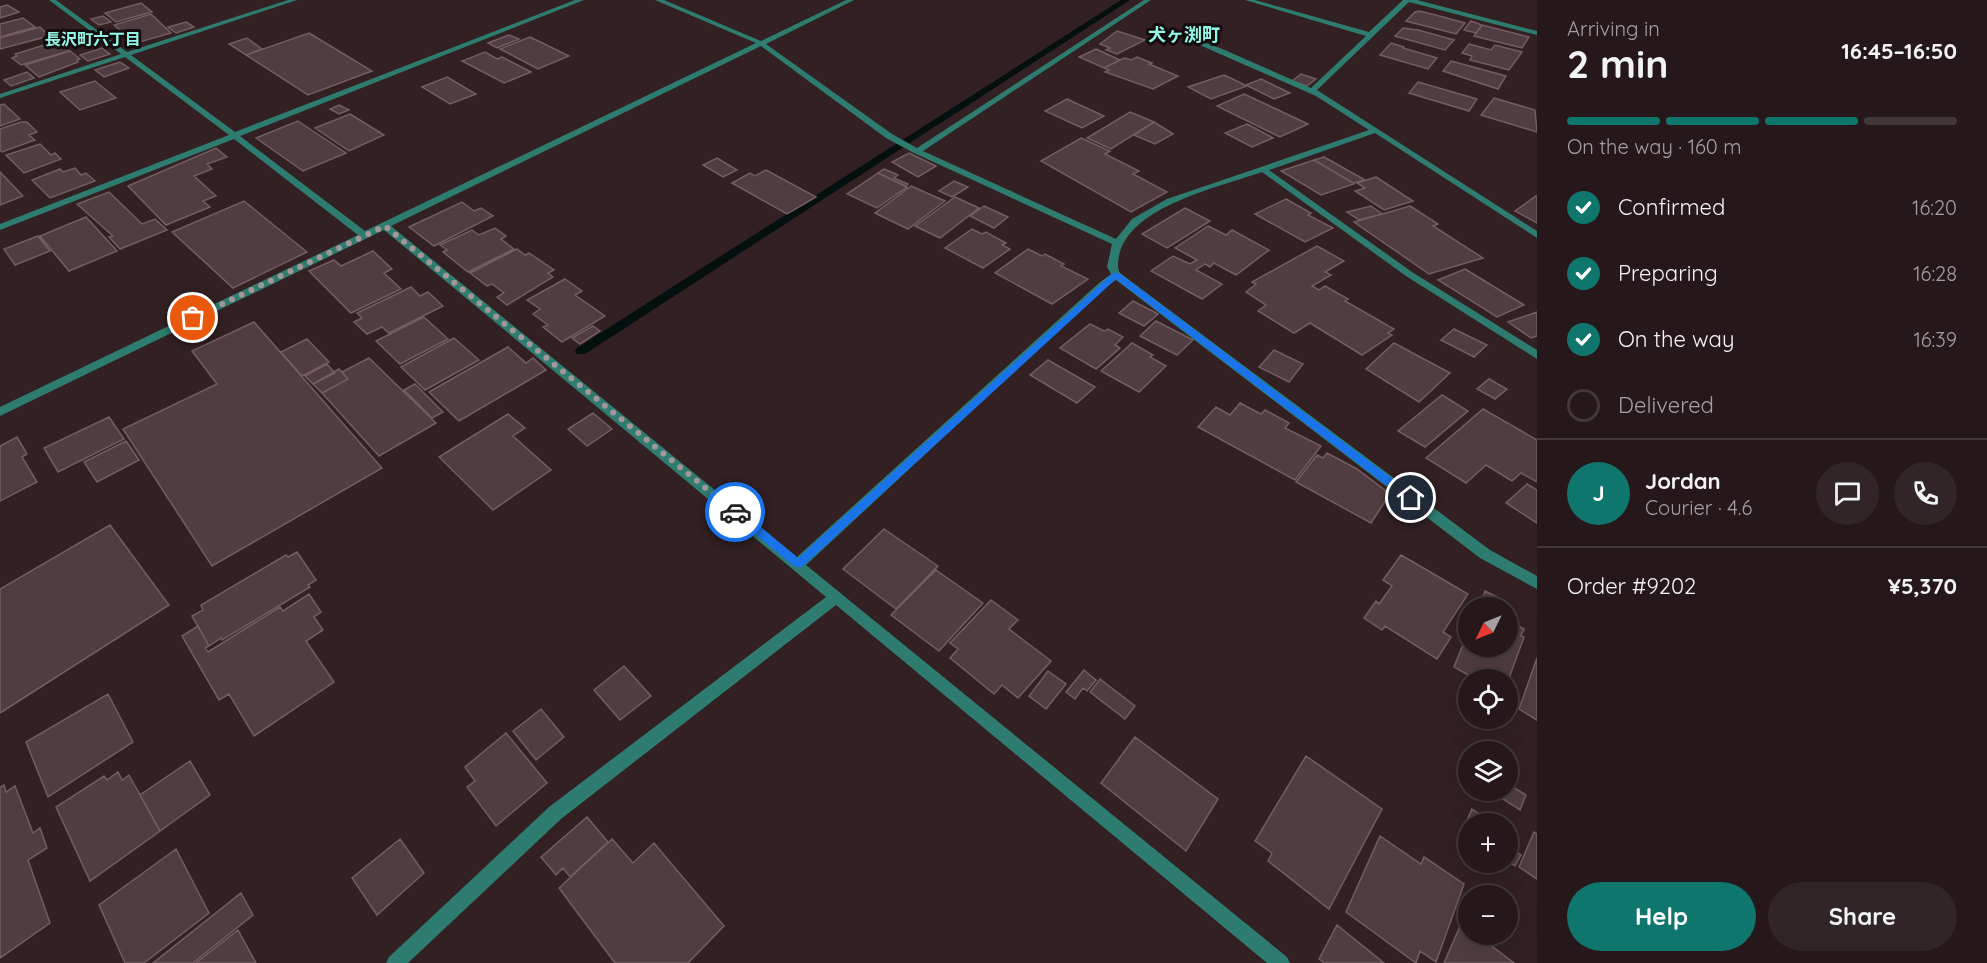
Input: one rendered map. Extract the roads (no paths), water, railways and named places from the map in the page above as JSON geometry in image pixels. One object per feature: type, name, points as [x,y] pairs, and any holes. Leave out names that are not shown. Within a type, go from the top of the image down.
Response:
[{"type":"street","points":[[52,0],[234,135],[364,236]]},
{"type":"street","points":[[0,96],[294,0]]},
{"type":"street","points":[[0,227],[581,0]]},
{"type":"street","points":[[658,0],[761,43],[890,136],[917,151],[1117,243]]},
{"type":"street","points":[[0,412],[851,0]]},
{"type":"street","points":[[917,151],[1148,0]]},
{"type":"street","points":[[1248,0],[1371,35]]},
{"type":"street","points":[[1311,92],[1408,0],[1537,33]]},
{"type":"street","points":[[1182,36],[1218,49],[1311,92],[1537,235]]},
{"type":"street","points":[[1374,131],[1170,201],[1135,221],[1117,243],[1112,267],[1116,275],[1485,554],[1537,583]]},
{"type":"street","points":[[1263,168],[1409,274],[1537,355]]},
{"type":"street","points":[[385,226],[1281,963]]},
{"type":"street","points":[[798,564],[1116,275]]},
{"type":"street","points":[[395,963],[555,813],[837,596]]},
{"type":"waterway","points":[[581,351],[1126,0]]},
{"type":"district","name":"犬ヶ渕町","points":[[1184,35]]},
{"type":"district","name":"長沢町六丁目","points":[[93,39]]}]
